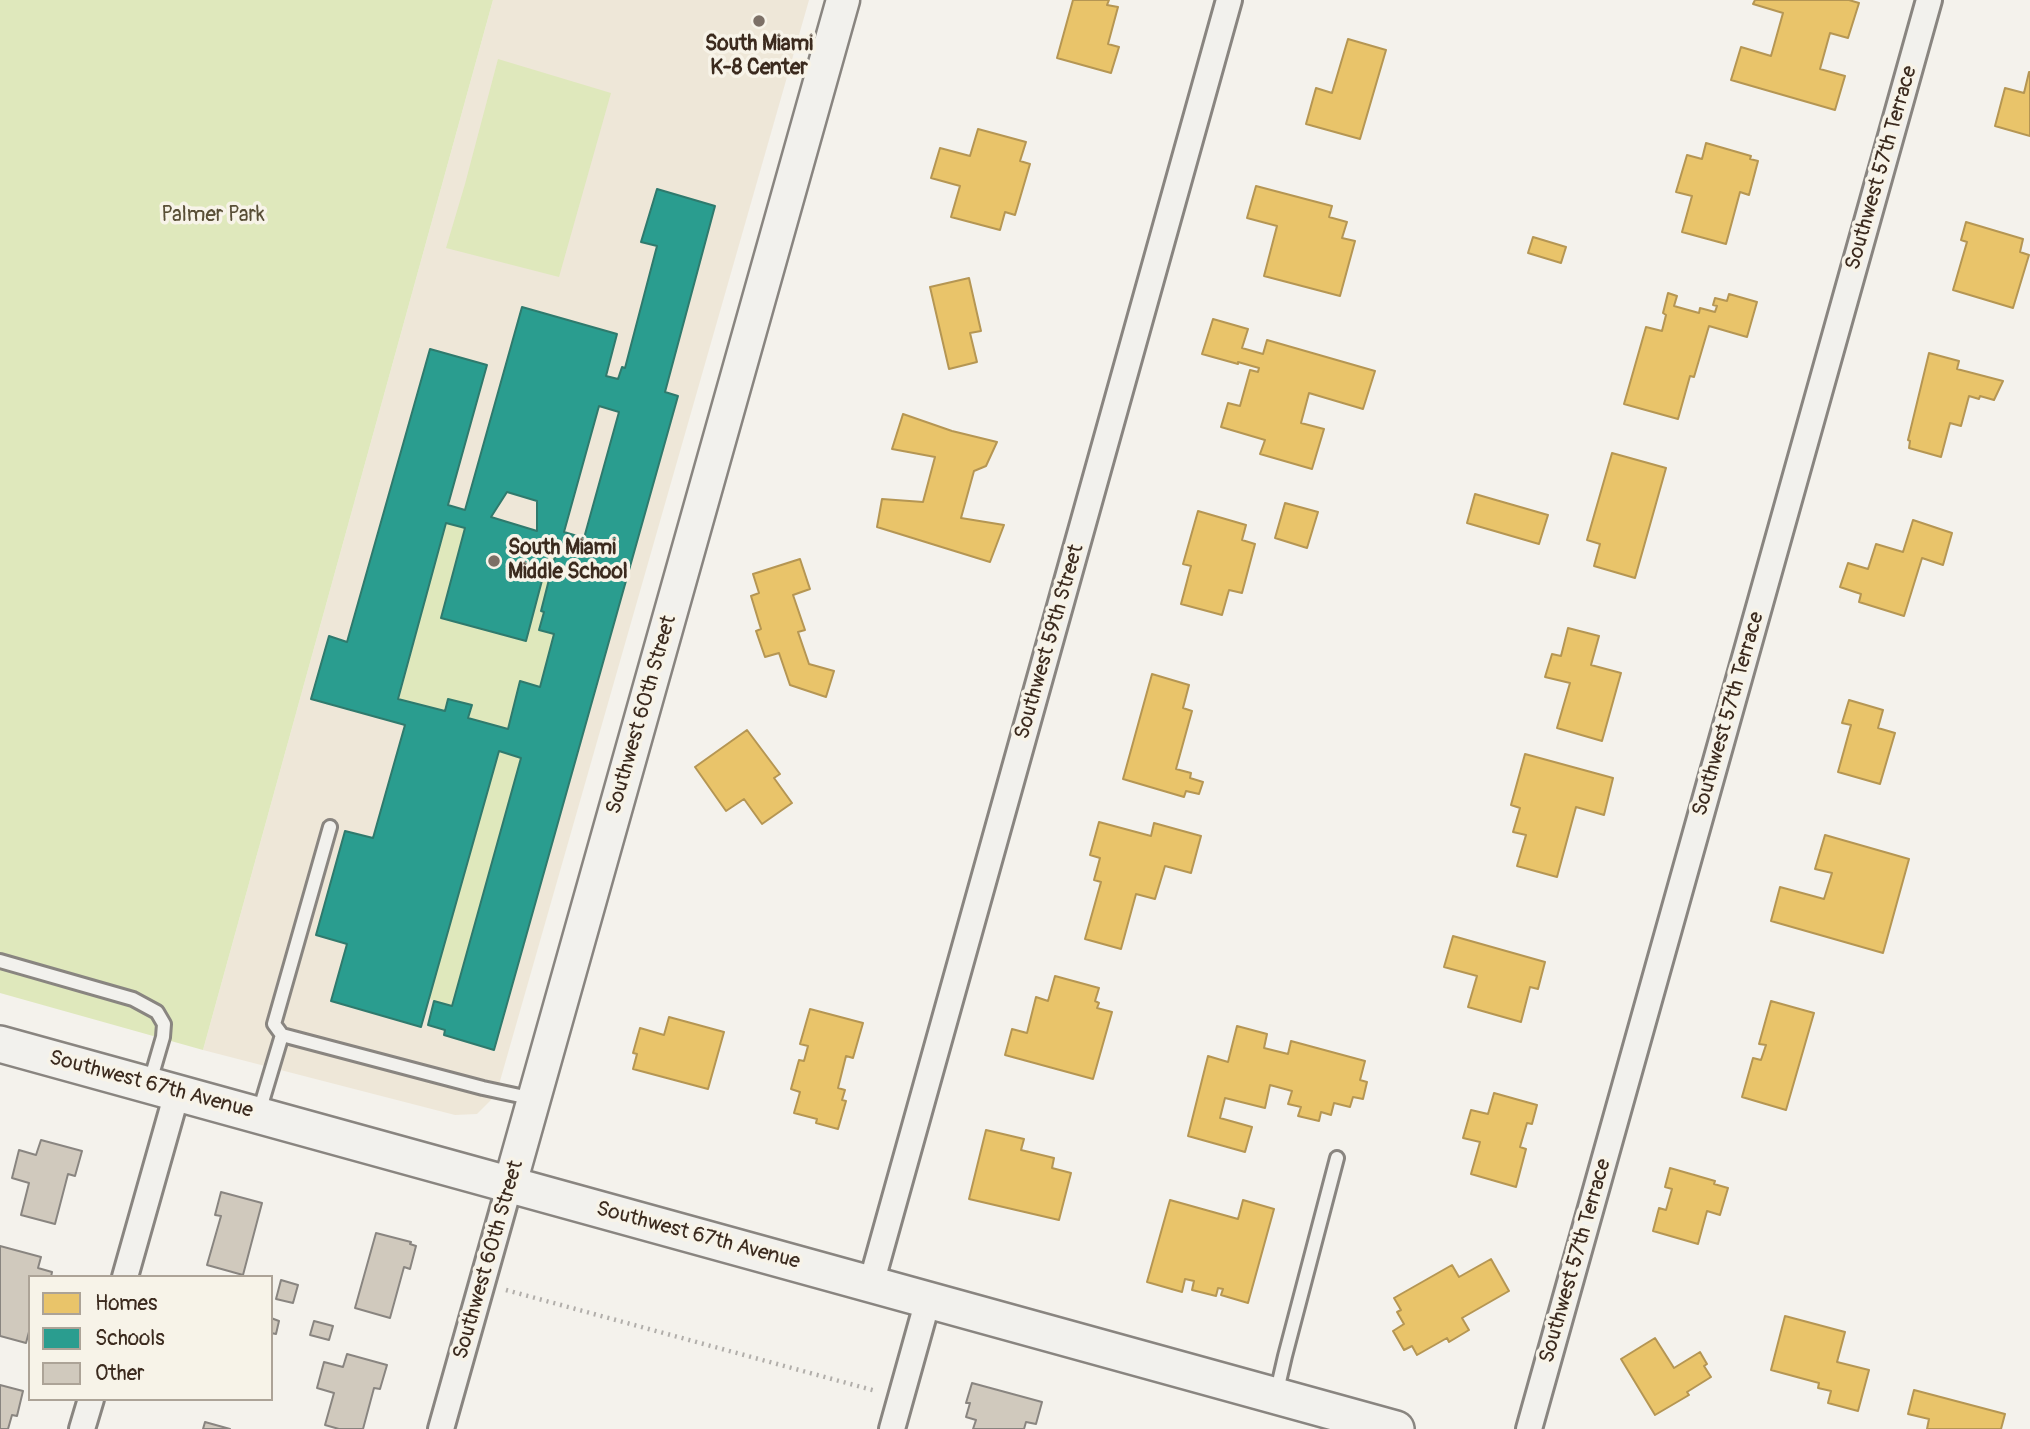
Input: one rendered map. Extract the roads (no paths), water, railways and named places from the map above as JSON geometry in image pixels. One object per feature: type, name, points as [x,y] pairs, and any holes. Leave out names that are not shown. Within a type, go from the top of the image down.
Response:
[{"type":"main road","name":"Southwest 67th Avenue","points":[[0,1044],[1396,1429]]},
{"type":"street","name":"Southwest 60th Street","points":[[441,1429],[843,0]]},
{"type":"street","name":"Southwest 59th Street","points":[[871,1284],[1229,0]]},
{"type":"street","name":"Southwest 57th Terrace","points":[[1529,1429],[1929,0]]},
{"type":"street","points":[[125,1275],[163,1089]]},
{"type":"street","points":[[892,1429],[928,1300]]},
{"type":"street","points":[[82,1429],[90,1401]]},
{"type":"lane","points":[[330,827],[274,1024],[282,1035],[534,1099]]},
{"type":"lane","points":[[0,961],[133,999],[157,1012],[164,1024],[163,1089]]},
{"type":"lane","points":[[258,1115],[282,1035]]},
{"type":"lane","points":[[1276,1396],[1338,1158]]},
{"type":"place","name":"South Miami K-8 Center","points":[[759,21]]},
{"type":"place","name":"South Miami Middle School","points":[[494,561]]},
{"type":"park label","name":"Palmer Park","points":[[213,216]]}]
